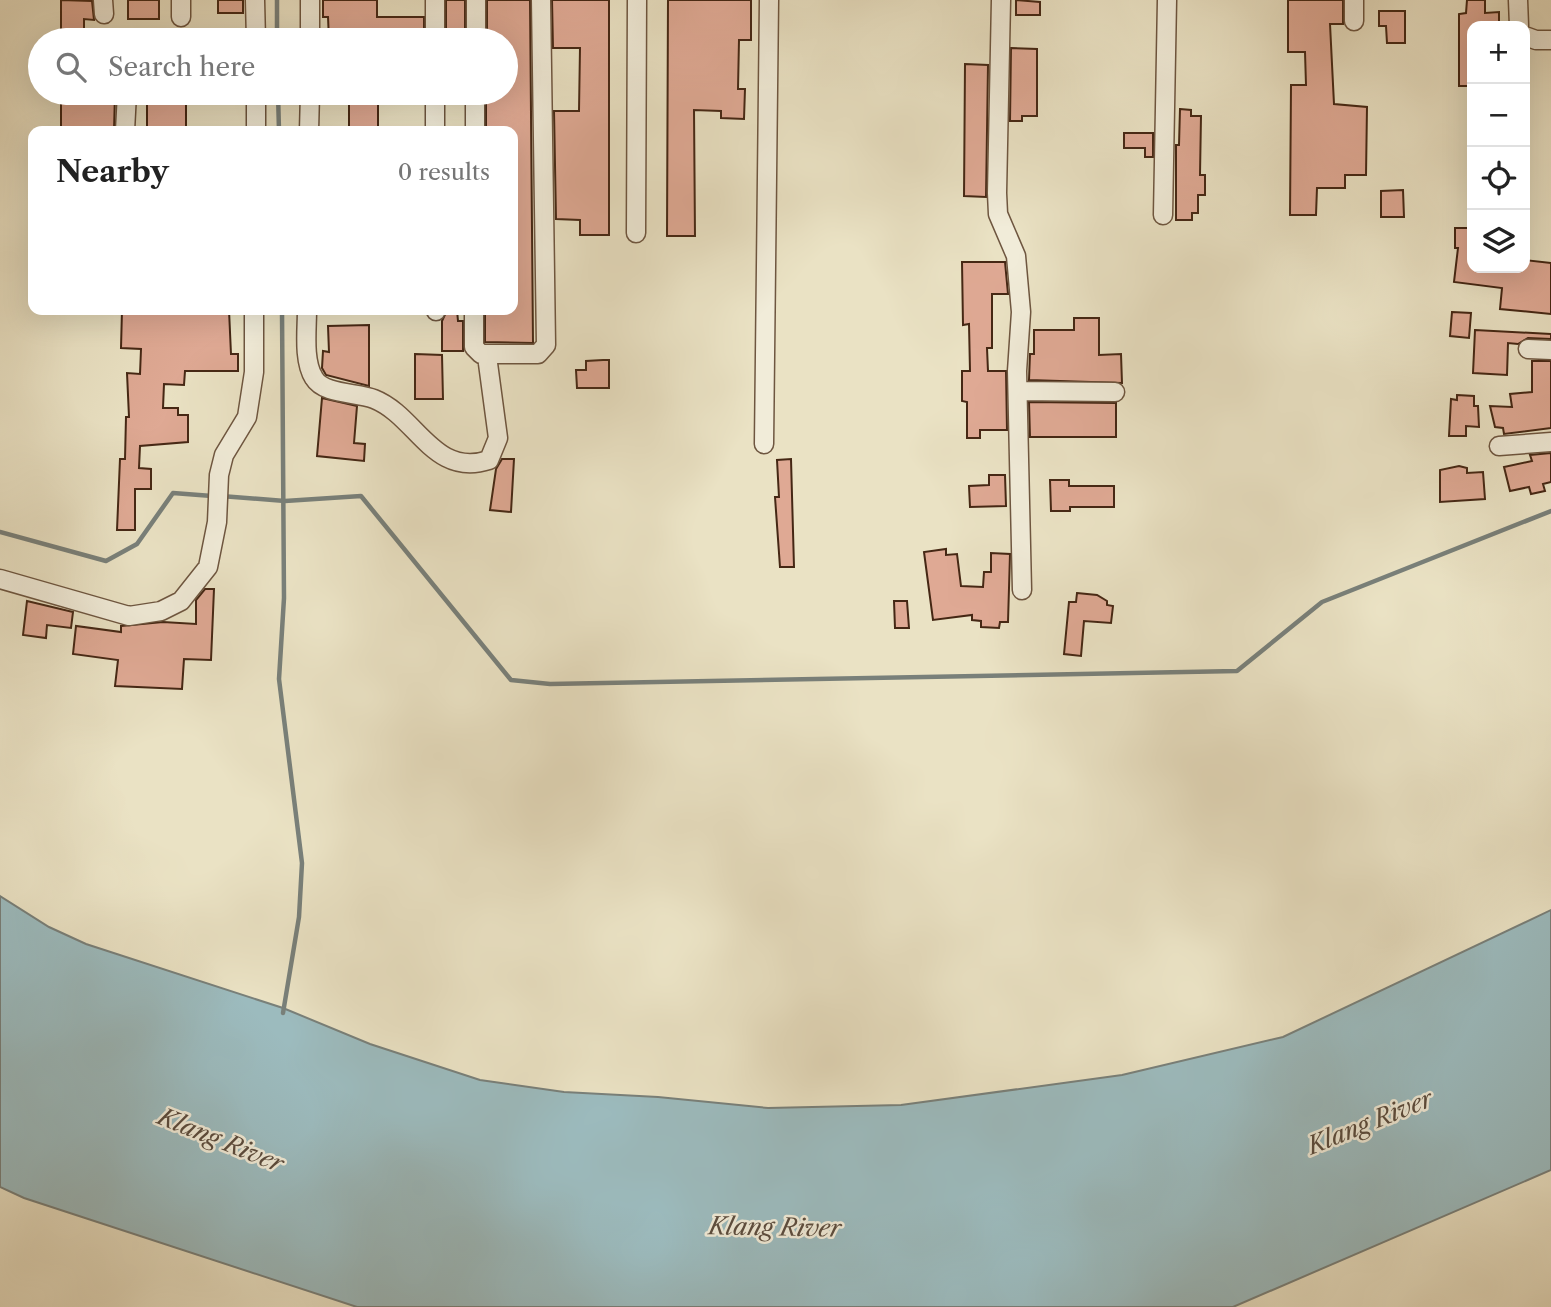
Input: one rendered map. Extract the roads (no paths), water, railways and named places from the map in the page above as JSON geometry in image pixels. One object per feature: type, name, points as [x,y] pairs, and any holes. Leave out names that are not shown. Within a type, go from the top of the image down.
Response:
[{"type":"street","points":[[255,0],[256,28]]},
{"type":"street","points":[[310,0],[310,28]]},
{"type":"street","points":[[435,0],[435,28]]},
{"type":"street","points":[[475,28],[476,0]]},
{"type":"street","points":[[482,354],[538,354],[546,345],[541,0]]},
{"type":"street","points":[[636,233],[637,0]]},
{"type":"street","points":[[764,444],[769,0]]},
{"type":"street","points":[[1001,0],[997,193],[998,214],[1016,256],[1021,313],[1018,391],[1022,590]]},
{"type":"street","points":[[1163,215],[1167,0]]},
{"type":"street","points":[[1354,0],[1354,21]]},
{"type":"street","points":[[1518,0],[1519,21]]},
{"type":"street","points":[[1530,38],[1551,40]]},
{"type":"street","points":[[125,126],[126,105]]},
{"type":"street","points":[[256,105],[256,126]]},
{"type":"street","points":[[309,126],[310,105]]},
{"type":"street","points":[[435,105],[435,126]]},
{"type":"street","points":[[475,105],[475,126]]},
{"type":"street","points":[[0,579],[129,617],[161,611],[181,601],[208,566],[217,522],[219,475],[224,455],[247,417],[254,372],[254,315]]},
{"type":"street","points":[[307,315],[307,350],[314,378],[324,387],[366,396],[385,404],[441,456],[471,466],[489,460],[498,438],[475,315]]},
{"type":"street","points":[[1528,349],[1551,350]]},
{"type":"street","points":[[1018,391],[1115,392]]},
{"type":"street","points":[[1499,446],[1551,442]]},
{"type":"water","name":"Klang River","points":[[0,896],[49,927],[86,944],[283,1008],[370,1044],[480,1080],[564,1092],[658,1097],[768,1108],[901,1105],[1122,1075],[1283,1037],[1551,910],[1551,1170],[1233,1307],[357,1307],[24,1198],[0,1187]]},
{"type":"waterway","points":[[277,0],[277,28]]},
{"type":"waterway","points":[[278,105],[279,126]]},
{"type":"waterway","points":[[282,315],[284,598],[279,679],[302,863],[299,917],[283,1013]]},
{"type":"waterway","points":[[0,532],[106,561],[137,544],[173,493],[212,496]]},
{"type":"waterway","points":[[221,496],[285,501],[361,496],[511,680],[550,684],[1237,671],[1322,602],[1551,511]]}]
